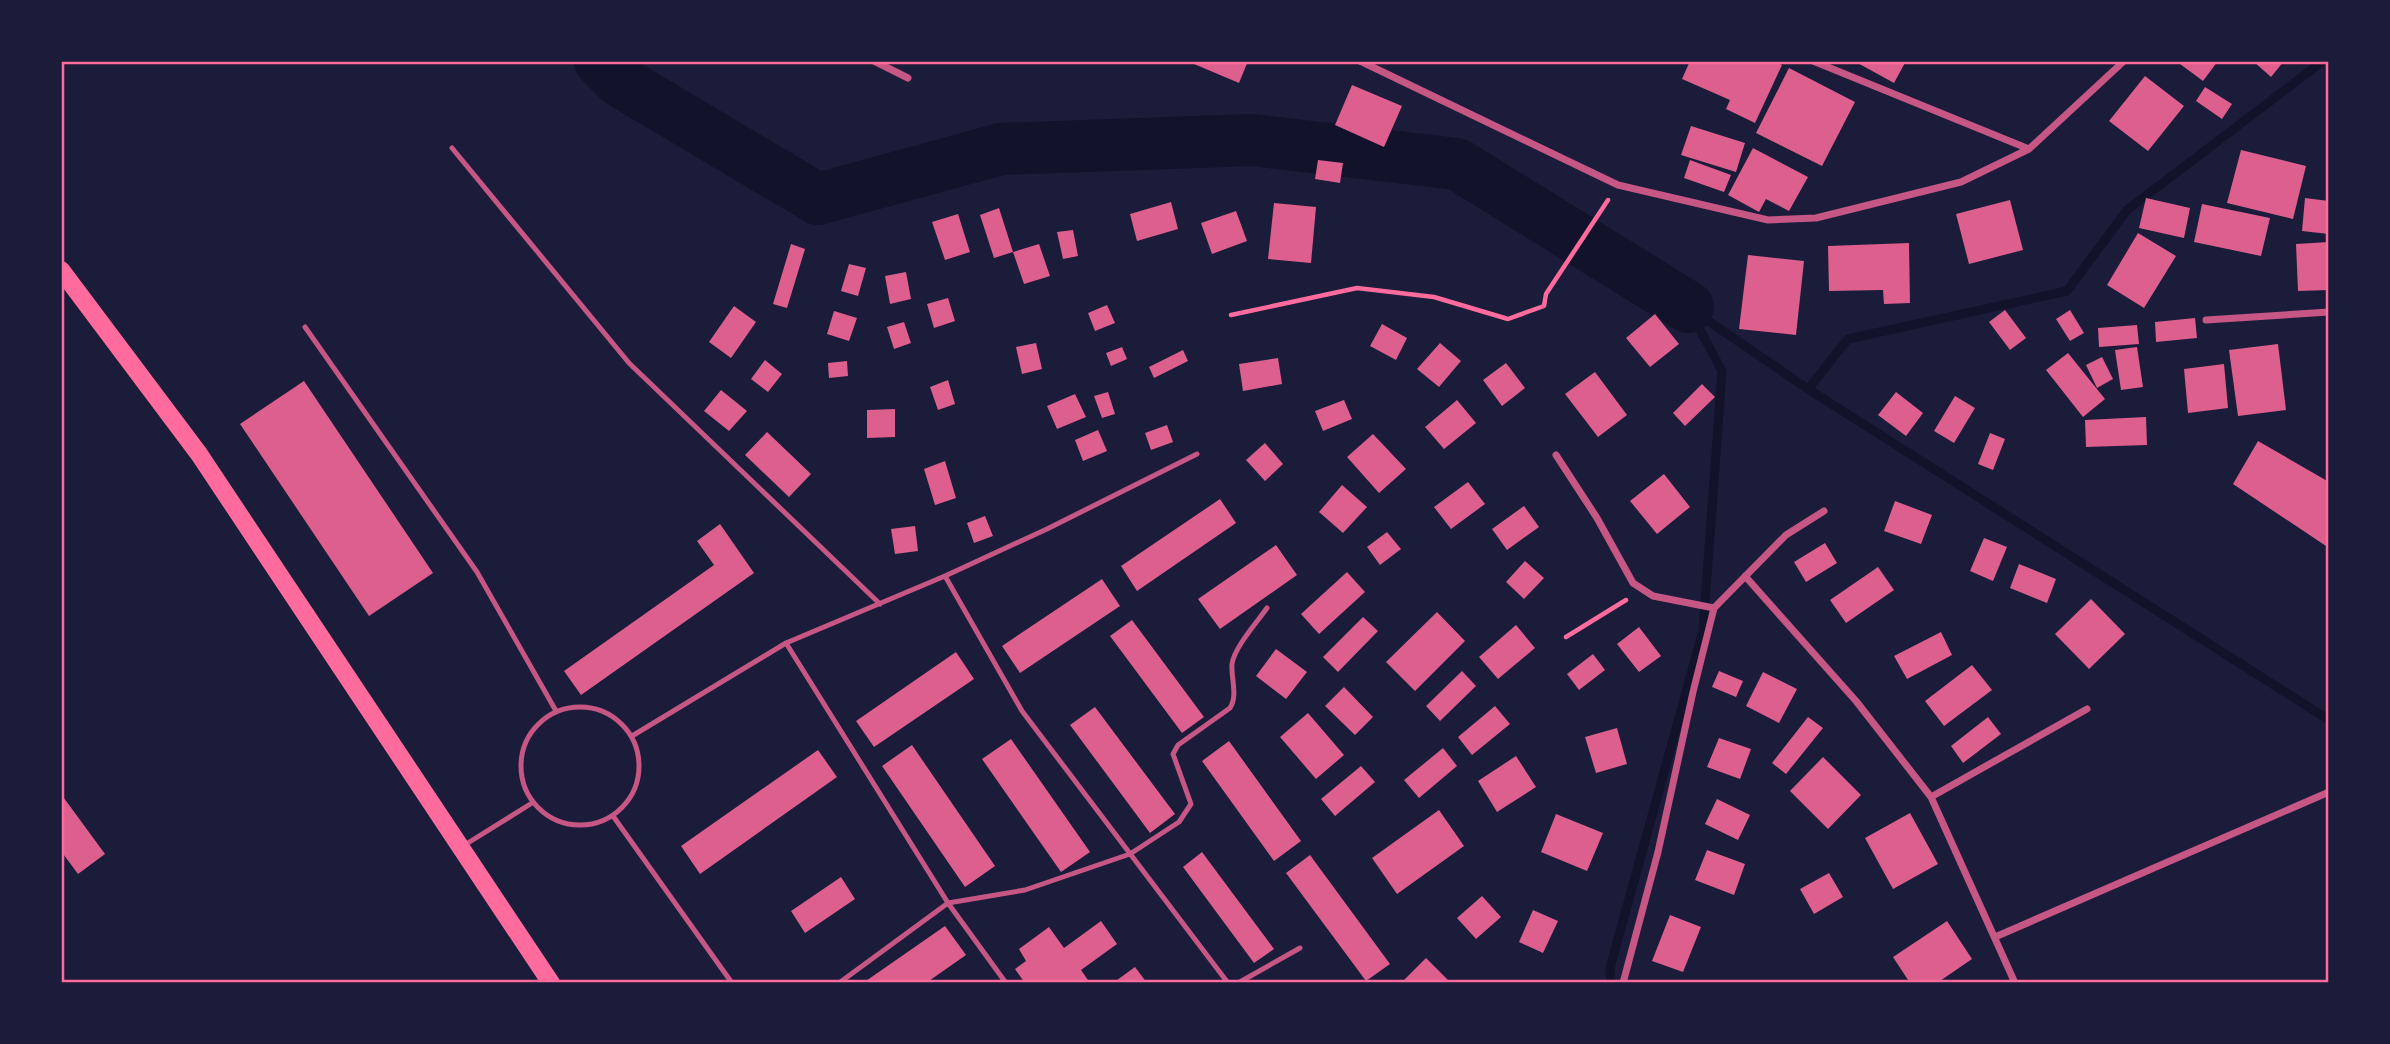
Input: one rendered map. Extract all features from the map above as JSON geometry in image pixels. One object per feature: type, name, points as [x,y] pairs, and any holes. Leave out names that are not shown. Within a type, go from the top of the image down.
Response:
[{"type":"main road","points":[[61,270],[199,454],[551,983]]},
{"type":"street","points":[[874,61],[908,78]]},
{"type":"street","points":[[1360,61],[1618,185],[1768,220],[1816,218],[1961,182],[2029,149],[2124,61]]},
{"type":"street","points":[[1813,61],[2029,149]]},
{"type":"street","points":[[2206,320],[2329,312]]},
{"type":"street","points":[[1556,455],[1597,518],[1633,583],[1653,596],[1714,608]]},
{"type":"street","points":[[1623,983],[1658,852],[1714,608],[1786,535],[1824,511]]},
{"type":"street","points":[[1745,576],[1856,701],[1931,797],[2015,983]]},
{"type":"street","points":[[1931,797],[2087,709]]},
{"type":"street","points":[[1995,937],[2329,792]]},
{"type":"lane","points":[[452,148],[629,363],[880,604]]},
{"type":"lane","points":[[304,327],[477,572],[556,711]]},
{"type":"lane","points":[[632,736],[786,643],[945,576],[1047,529],[1197,454]]},
{"type":"lane","points":[[945,576],[1022,711],[1228,983]]},
{"type":"lane","points":[[839,983],[948,903],[1025,890],[1130,854],[1180,822],[1191,804],[1173,754],[1178,745],[1230,708],[1234,701],[1232,665],[1235,655],[1267,608]]},
{"type":"lane","points":[[786,643],[948,903],[1006,983]]},
{"type":"lane","points":[[590,707],[621,722],[632,736],[638,752],[639,771],[635,789],[626,804],[612,816],[579,826],[561,823],[545,815],[532,803],[523,787],[520,769],[522,751],[529,734],[541,721],[556,711],[590,707]]},
{"type":"lane","points":[[461,848],[532,803]]},
{"type":"lane","points":[[612,816],[732,983]]},
{"type":"lane","points":[[1238,983],[1300,948]]},
{"type":"path","points":[[1231,314],[1357,288],[1434,297],[1508,319],[1544,306],[1546,294],[1618,185]]},
{"type":"path","points":[[1566,637],[1642,590]]},
{"type":"building","points":[[1195,61],[1248,61],[1239,83],[1194,64]]},
{"type":"building","points":[[1690,61],[1774,61],[1782,65],[1755,123],[1726,109],[1730,100],[1682,79]]},
{"type":"building","points":[[1854,61],[1906,61],[1894,83]]},
{"type":"building","points":[[2176,61],[2218,61],[2203,81]]},
{"type":"building","points":[[2253,61],[2284,61],[2271,77]]},
{"type":"building","points":[[1789,68],[1855,102],[1822,166],[1756,133]]},
{"type":"building","points":[[2145,76],[2184,106],[2148,151],[2109,121]]},
{"type":"building","points":[[1352,85],[1402,106],[1384,147],[1335,125]]},
{"type":"building","points":[[2205,87],[2232,104],[2222,119],[2196,101]]},
{"type":"building","points":[[1691,126],[1745,143],[1736,172],[1681,155]]},
{"type":"building","points":[[1753,148],[1808,177],[1789,211],[1766,199],[1759,212],[1728,195]]},
{"type":"building","points":[[2241,150],[2306,166],[2293,219],[2227,203]]},
{"type":"building","points":[[1318,160],[1343,163],[1340,183],[1315,179]]},
{"type":"building","points":[[1690,160],[1731,175],[1724,192],[1684,178]]},
{"type":"building","points":[[2146,198],[2190,208],[2184,238],[2139,228]]},
{"type":"building","points":[[2305,198],[2329,201],[2329,234],[2302,231]]},
{"type":"building","points":[[2010,200],[2023,250],[1969,264],[1956,214]]},
{"type":"building","points":[[1171,202],[1178,229],[1137,241],[1130,214]]},
{"type":"building","points":[[1274,203],[1316,207],[1311,263],[1268,259]]},
{"type":"building","points":[[2202,204],[2270,218],[2261,256],[2194,242]]},
{"type":"building","points":[[999,208],[1013,252],[994,258],[980,215]]},
{"type":"building","points":[[1236,211],[1247,241],[1212,254],[1201,223]]},
{"type":"building","points":[[958,214],[970,252],[945,260],[932,222]]},
{"type":"building","points":[[1073,230],[1078,256],[1063,259],[1057,232]]},
{"type":"building","points":[[2138,233],[2176,256],[2144,308],[2107,285]]},
{"type":"building","points":[[2329,242],[2329,290],[2298,291],[2296,244]]},
{"type":"building","points":[[1909,243],[1910,303],[1884,304],[1883,290],[1829,291],[1828,246]]},
{"type":"building","points":[[791,244],[805,249],[787,308],[773,304]]},
{"type":"building","points":[[1039,244],[1050,276],[1024,284],[1013,252]]},
{"type":"building","points":[[1748,255],[1804,261],[1796,335],[1739,329]]},
{"type":"building","points":[[849,264],[866,268],[858,296],[841,291]]},
{"type":"building","points":[[906,272],[911,299],[890,304],[885,276]]},
{"type":"building","points":[[948,298],[955,321],[934,328],[927,304]]},
{"type":"building","points":[[1107,305],[1115,323],[1095,331],[1088,313]]},
{"type":"building","points":[[734,306],[756,322],[731,358],[709,342]]},
{"type":"building","points":[[2005,310],[2026,338],[2010,350],[1989,322]]},
{"type":"building","points":[[2070,310],[2084,333],[2070,341],[2056,319]]},
{"type":"building","points":[[834,311],[857,318],[849,341],[827,334]]},
{"type":"building","points":[[1655,314],[1679,344],[1650,367],[1626,338]]},
{"type":"building","points":[[2195,318],[2197,338],[2156,342],[2155,322]]},
{"type":"building","points":[[904,322],[911,343],[894,349],[887,327]]},
{"type":"building","points":[[1382,324],[1407,338],[1396,360],[1370,346]]},
{"type":"building","points":[[2137,325],[2139,344],[2099,347],[2098,328]]},
{"type":"building","points":[[1036,343],[1042,369],[1022,374],[1016,347]]},
{"type":"building","points":[[1440,343],[1461,361],[1439,387],[1417,369]]},
{"type":"building","points":[[2278,344],[2286,410],[2238,416],[2229,350]]},
{"type":"building","points":[[1122,347],[1127,359],[1111,366],[1106,353]]},
{"type":"building","points":[[2137,347],[2143,387],[2121,390],[2115,350]]},
{"type":"building","points":[[1183,350],[1188,361],[1154,378],[1149,367]]},
{"type":"building","points":[[2068,353],[2105,399],[2083,417],[2046,370]]},
{"type":"building","points":[[2102,357],[2113,379],[2097,388],[2086,365]]},
{"type":"building","points":[[1278,358],[1282,384],[1243,391],[1239,364]]},
{"type":"building","points":[[765,360],[782,374],[768,392],[751,379]]},
{"type":"building","points":[[847,361],[848,376],[829,378],[828,363]]},
{"type":"building","points":[[1506,363],[1525,388],[1502,406],[1483,380]]},
{"type":"building","points":[[2224,364],[2228,408],[2188,413],[2184,369]]},
{"type":"building","points":[[1595,372],[1627,415],[1598,437],[1565,394]]},
{"type":"building","points":[[948,380],[955,404],[938,410],[930,387]]},
{"type":"building","points":[[304,381],[433,573],[369,616],[240,424]]},
{"type":"building","points":[[1702,384],[1715,397],[1685,426],[1673,413]]},
{"type":"building","points":[[721,390],[747,411],[729,431],[704,411]]},
{"type":"building","points":[[1108,392],[1115,414],[1102,418],[1094,396]]},
{"type":"building","points":[[1896,392],[1923,413],[1906,436],[1878,415]]},
{"type":"building","points":[[1075,394],[1086,417],[1057,429],[1047,406]]},
{"type":"building","points":[[1955,396],[1975,408],[1954,443],[1934,431]]},
{"type":"building","points":[[1344,400],[1352,419],[1323,431],[1315,411]]},
{"type":"building","points":[[1457,400],[1476,423],[1444,449],[1425,427]]},
{"type":"building","points":[[895,409],[895,437],[867,438],[867,410]]},
{"type":"building","points":[[2146,417],[2147,445],[2086,447],[2085,420]]},
{"type":"building","points":[[1167,425],[1173,442],[1151,450],[1145,433]]},
{"type":"building","points":[[1098,430],[1107,451],[1083,461],[1075,440]]},
{"type":"building","points":[[767,432],[811,474],[789,497],[745,455]]},
{"type":"building","points":[[1990,433],[2005,439],[1993,470],[1978,464]]},
{"type":"building","points":[[1373,434],[1406,469],[1379,493],[1347,457]]},
{"type":"building","points":[[2258,441],[2329,482],[2329,548],[2233,484]]},
{"type":"building","points":[[1265,443],[1283,464],[1265,481],[1246,460]]},
{"type":"building","points":[[945,461],[956,498],[935,505],[924,469]]},
{"type":"building","points":[[1664,474],[1690,507],[1657,534],[1630,501]]},
{"type":"building","points":[[1468,482],[1485,504],[1451,529],[1434,507]]},
{"type":"building","points":[[1342,485],[1367,507],[1343,533],[1319,512]]},
{"type":"building","points":[[1220,499],[1236,523],[1137,591],[1121,566]]},
{"type":"building","points":[[1895,501],[1932,515],[1921,544],[1884,531]]},
{"type":"building","points":[[1524,506],[1539,527],[1507,550],[1492,529]]},
{"type":"building","points":[[985,516],[993,536],[974,543],[967,523]]},
{"type":"building","points":[[720,524],[754,573],[581,695],[564,671],[714,565],[697,541]]},
{"type":"building","points":[[915,526],[918,551],[895,554],[891,529]]},
{"type":"building","points":[[1387,532],[1401,549],[1380,565],[1367,547]]},
{"type":"building","points":[[1984,538],[2007,547],[1993,581],[1970,571]]},
{"type":"building","points":[[1825,543],[1837,563],[1806,582],[1794,562]]},
{"type":"building","points":[[1276,545],[1297,575],[1220,629],[1198,599]]},
{"type":"building","points":[[1525,561],[1544,578],[1524,599],[1506,582]]},
{"type":"building","points":[[2019,564],[2056,579],[2047,603],[2010,588]]},
{"type":"building","points":[[1878,567],[1894,590],[1846,623],[1830,600]]},
{"type":"building","points":[[1347,572],[1365,592],[1319,634],[1301,614]]},
{"type":"building","points":[[1102,579],[1120,606],[1020,673],[1002,646]]},
{"type":"building","points":[[2091,599],[2125,634],[2089,669],[2055,634]]},
{"type":"building","points":[[1437,612],[1465,641],[1415,691],[1386,662]]},
{"type":"building","points":[[1363,617],[1378,631],[1338,672],[1323,657]]},
{"type":"building","points":[[1132,620],[1204,717],[1182,733],[1110,636]]},
{"type":"building","points":[[1516,625],[1535,648],[1498,679],[1479,657]]},
{"type":"building","points":[[1639,627],[1661,656],[1639,672],[1617,644]]},
{"type":"building","points":[[1941,632],[1952,655],[1907,679],[1894,656]]},
{"type":"building","points":[[1276,649],[1307,672],[1286,699],[1256,676]]},
{"type":"building","points":[[956,652],[974,679],[874,747],[856,721]]},
{"type":"building","points":[[1593,654],[1605,670],[1579,690],[1567,674]]},
{"type":"building","points":[[1972,665],[1992,690],[1944,726],[1925,701]]},
{"type":"building","points":[[1462,671],[1476,686],[1440,721],[1426,706]]},
{"type":"building","points":[[1719,671],[1743,681],[1736,697],[1712,687]]},
{"type":"building","points":[[1763,672],[1797,689],[1779,723],[1746,706]]},
{"type":"building","points":[[1344,687],[1373,717],[1355,735],[1325,706]]},
{"type":"building","points":[[1495,706],[1510,724],[1472,755],[1458,737]]},
{"type":"building","points":[[1095,707],[1175,814],[1150,833],[1070,725]]},
{"type":"building","points":[[1308,713],[1344,755],[1316,779],[1280,737]]},
{"type":"building","points":[[1808,717],[1823,728],[1786,774],[1772,763]]},
{"type":"building","points":[[1988,717],[2001,734],[1963,763],[1951,746]]},
{"type":"building","points":[[1617,728],[1627,764],[1596,773],[1585,737]]},
{"type":"building","points":[[1719,738],[1751,749],[1740,779],[1707,767]]},
{"type":"building","points":[[1011,739],[1090,852],[1061,872],[982,759]]},
{"type":"building","points":[[1229,741],[1301,841],[1274,861],[1202,761]]},
{"type":"building","points":[[912,745],[995,866],[965,887],[882,766]]},
{"type":"building","points":[[1443,748],[1457,766],[1419,798],[1404,780]]},
{"type":"building","points":[[818,750],[837,777],[700,874],[681,846]]},
{"type":"building","points":[[1516,756],[1536,787],[1497,812],[1478,781]]},
{"type":"building","points":[[1823,757],[1861,795],[1828,829],[1790,791]]},
{"type":"building","points":[[1361,766],[1375,782],[1335,816],[1321,799]]},
{"type":"building","points":[[61,794],[105,854],[78,874],[61,851]]},
{"type":"building","points":[[1717,799],[1750,815],[1738,840],[1705,824]]},
{"type":"building","points":[[1439,810],[1464,846],[1397,894],[1372,858]]},
{"type":"building","points":[[1910,813],[1938,864],[1893,889],[1865,838]]},
{"type":"building","points":[[1556,814],[1603,833],[1587,871],[1541,852]]},
{"type":"building","points":[[1707,850],[1745,864],[1734,895],[1695,880]]},
{"type":"building","points":[[1202,852],[1274,949],[1254,963],[1183,867]]},
{"type":"building","points":[[1310,855],[1390,964],[1366,981],[1286,873]]},
{"type":"building","points":[[1829,873],[1843,897],[1814,914],[1800,889]]},
{"type":"building","points":[[841,877],[855,899],[805,933],[791,911]]},
{"type":"building","points":[[1482,896],[1501,917],[1476,939],[1457,918]]},
{"type":"building","points":[[1533,910],[1558,921],[1543,953],[1519,942]]},
{"type":"building","points":[[1670,915],[1701,927],[1683,972],[1652,961]]},
{"type":"building","points":[[1101,921],[1117,944],[1081,970],[1090,983],[1025,983],[1015,969],[1026,961],[1019,949],[1049,927],[1064,948]]},
{"type":"building","points":[[1947,921],[1972,959],[1937,983],[1910,983],[1893,957]]},
{"type":"building","points":[[945,926],[966,955],[926,983],[863,983]]},
{"type":"building","points":[[1426,958],[1449,981],[1447,983],[1401,983]]},
{"type":"building","points":[[1135,967],[1147,983],[1113,983]]},
{"type":"waterway","points":[[600,61],[621,82],[818,199],[1001,149],[1252,140],[1457,164],[1688,307]]},
{"type":"waterway","points":[[1808,389],[1848,339],[2067,291],[2127,210],[2323,61]]},
{"type":"waterway","points":[[1688,307],[1808,389],[2329,720]]},
{"type":"waterway","points":[[1611,983],[1610,968],[1703,631],[1722,371],[1689,309]]}]
